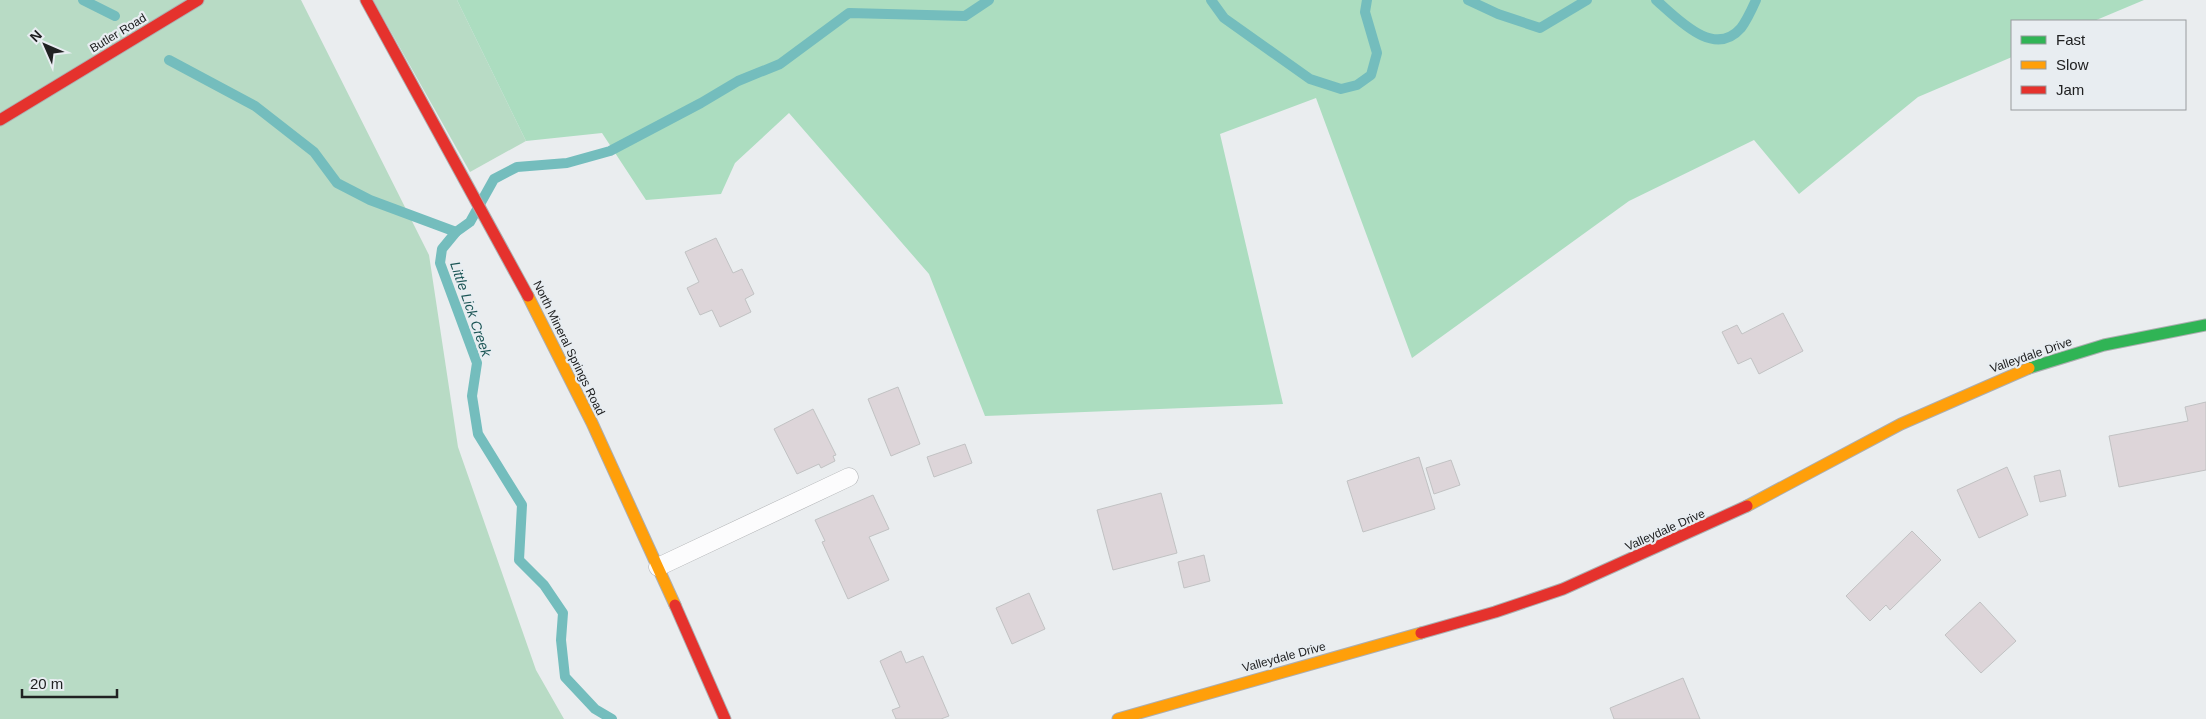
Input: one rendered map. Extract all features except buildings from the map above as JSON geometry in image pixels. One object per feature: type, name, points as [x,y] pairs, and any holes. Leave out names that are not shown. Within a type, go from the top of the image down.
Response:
[{"type":"street","name":"Butler Road","points":[[0,120],[198,0]]},
{"type":"street","name":"North Mineral Springs Road","points":[[366,0],[466,177],[553,345],[632,507],[725,719]]},
{"type":"street","name":"Valleydale Drive","points":[[1118,719],[1203,693],[1495,612],[1563,589],[1727,517],[1901,424],[1990,383],[2036,365],[2104,345],[2206,325]]},
{"type":"lane","points":[[658,567],[849,477]]},
{"type":"green space","points":[[0,0],[301,0],[429,255],[458,447],[536,670],[564,719],[0,719]]},
{"type":"green space","points":[[373,0],[457,0],[526,141],[470,172]]},
{"type":"green space","points":[[457,0],[2144,0],[2096,20],[2011,20],[2011,57],[1918,97],[1799,194],[1754,140],[1629,201],[1412,358],[1316,98],[1220,134],[1283,404],[985,416],[929,274],[789,113],[735,163],[721,194],[646,200],[602,133],[526,141]]},
{"type":"waterway","points":[[83,0],[115,16]]},
{"type":"waterway","name":"Little Lick Creek","points":[[612,719],[595,709],[565,677],[561,640],[563,613],[544,585],[519,560],[522,505],[478,434],[472,396],[477,363],[440,263],[442,249],[456,232],[470,222],[494,179],[517,167],[567,163],[610,151],[701,103],[738,81],[780,64],[849,13],[965,16],[989,0]]},
{"type":"waterway","name":"Little Lick Creek","points":[[1211,0],[1224,18],[1310,79],[1341,89],[1357,85],[1371,75],[1377,53],[1365,12],[1367,0]]},
{"type":"waterway","name":"Little Lick Creek","points":[[1468,0],[1498,14],[1540,28],[1587,0]]},
{"type":"waterway","name":"Little Lick Creek","points":[[1656,0],[1697,33],[1708,38],[1719,39],[1730,36],[1741,28],[1756,0]]},
{"type":"waterway","points":[[169,60],[255,106],[314,152],[337,183],[370,200],[456,232]]},
{"type":"traffic: fast","points":[[2029,368],[2104,345],[2206,325]]},
{"type":"traffic: slow","points":[[528,296],[592,423],[675,605]]},
{"type":"traffic: slow","points":[[1747,506],[1901,424],[2029,368]]},
{"type":"traffic: slow","points":[[1118,719],[1421,633]]},
{"type":"traffic: jam","points":[[0,120],[198,0]]},
{"type":"traffic: jam","points":[[366,0],[528,296]]},
{"type":"traffic: jam","points":[[1421,633],[1495,612],[1563,589],[1747,506]]},
{"type":"traffic: jam","points":[[675,605],[725,719]]}]
